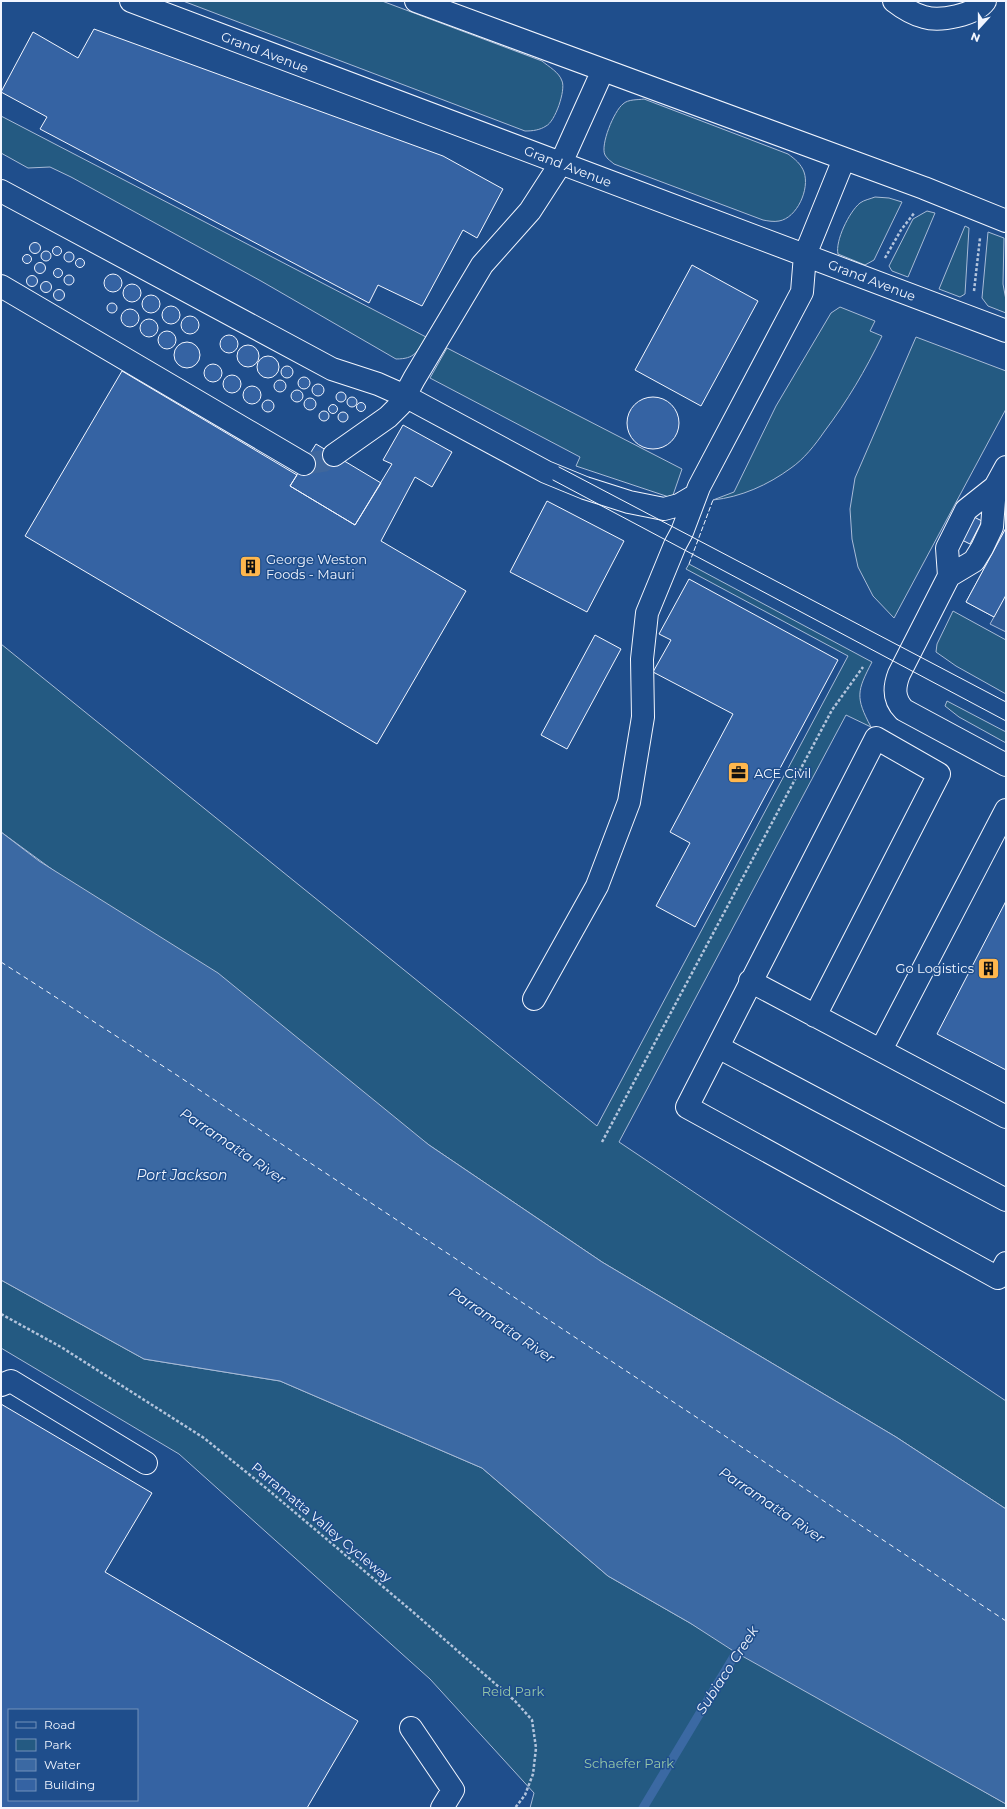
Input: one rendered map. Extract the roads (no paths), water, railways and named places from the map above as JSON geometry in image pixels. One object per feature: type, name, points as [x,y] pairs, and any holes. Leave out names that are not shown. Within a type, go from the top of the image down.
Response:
[{"type":"street","name":"Grand Avenue","points":[[131,1],[1006,331]]},
{"type":"street","points":[[416,1],[1006,220]]},
{"type":"street","points":[[894,1],[904,9],[925,18],[946,18],[966,14],[984,1]]},
{"type":"street","points":[[334,455],[388,417],[400,405],[482,265],[530,211],[561,163],[603,70]]},
{"type":"street","points":[[534,999],[597,886],[629,802],[643,718],[642,659],[647,613],[675,545],[682,532],[698,487],[802,292],[805,255],[844,159]]},
{"type":"street","points":[[1,191],[332,369],[378,384],[405,396],[546,472],[585,488],[628,502],[664,509],[679,505],[696,495]]},
{"type":"street","points":[[1,286],[304,464]]},
{"type":"street","points":[[948,576],[974,561],[982,548],[992,527],[995,488],[1006,467]]},
{"type":"street","points":[[995,488],[966,510],[947,548],[948,576],[899,674],[894,688],[896,698],[904,710],[1006,765]]},
{"type":"street","points":[[815,1016],[939,774],[876,738],[750,981],[687,1107],[998,1278],[1006,1263]]},
{"type":"street","points":[[881,1050],[1006,810]]},
{"type":"street","points":[[750,981],[1006,1117]]},
{"type":"street","points":[[718,1047],[1006,1200]]},
{"type":"street","points":[[1,1385],[11,1381],[146,1463]]},
{"type":"street","points":[[411,1728],[453,1790],[442,1808]]},
{"type":"water","name":"Port Jackson","points":[[1,832],[39,861],[218,973],[429,1145],[602,1262],[896,1437],[1006,1509],[1006,1804],[735,1652],[690,1623],[608,1576],[482,1468],[280,1381],[144,1359],[1,1280]]},
{"type":"waterway","name":"Subiaco Creek","points":[[643,1808],[742,1643]]},
{"type":"tunnel","points":[[304,464],[323,461],[334,455]]},
{"type":"tram line","points":[[559,467],[1006,702]]},
{"type":"tram line","points":[[553,480],[1006,721]]},
{"type":"place","name":"George Weston Foods - Mauri","points":[[250,566]]},
{"type":"place","name":"ACE Civil","points":[[739,773]]},
{"type":"place","name":"Go Logistics","points":[[989,968]]},
{"type":"water label","name":"Parramatta River","points":[[233,1146]]},
{"type":"water label","name":"Parramatta River","points":[[502,1325]]},
{"type":"water label","name":"Parramatta River","points":[[772,1505]]},
{"type":"park label","name":"Reid Park","points":[[513,1691]]},
{"type":"park label","name":"Schaefer Park","points":[[629,1763]]}]
